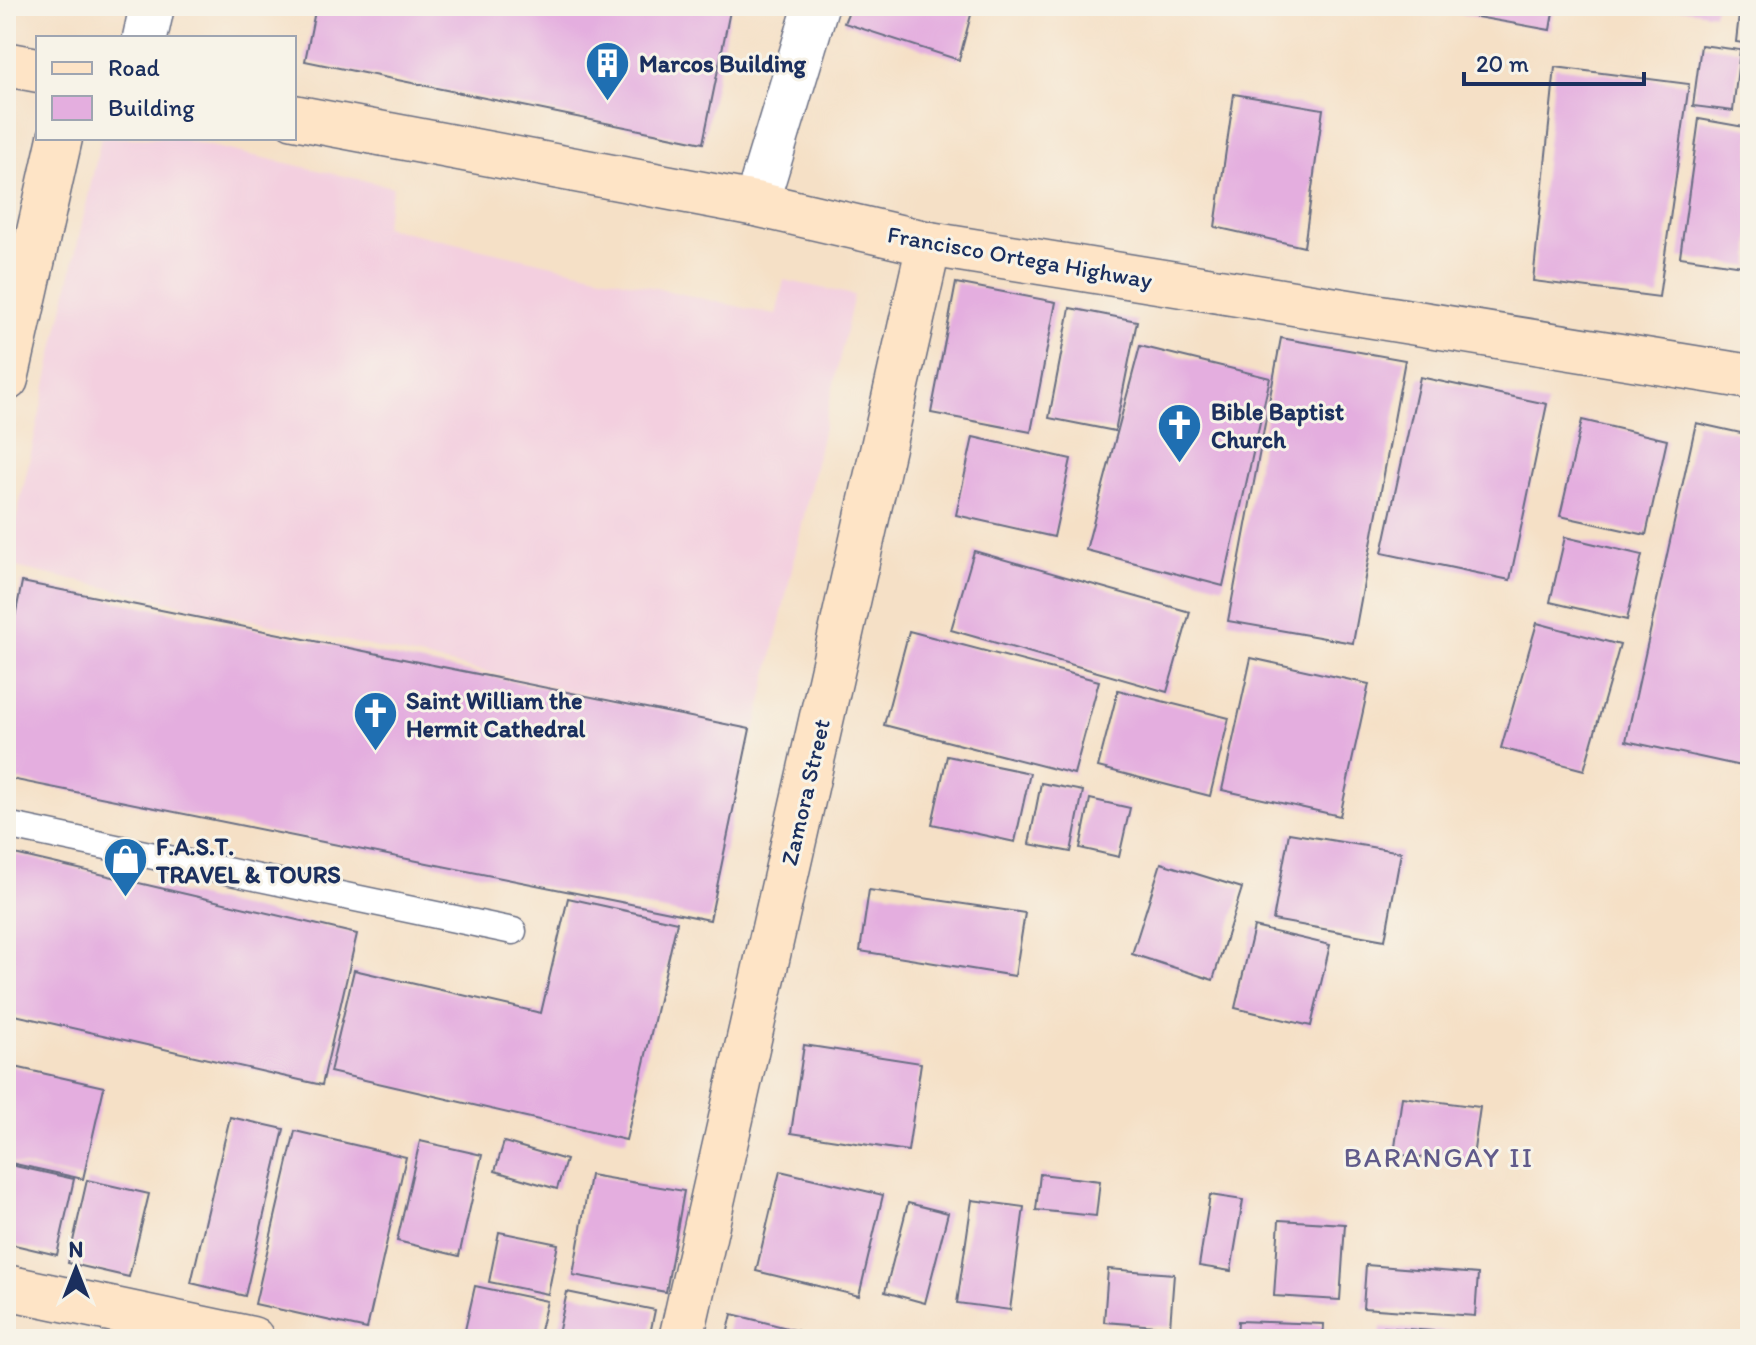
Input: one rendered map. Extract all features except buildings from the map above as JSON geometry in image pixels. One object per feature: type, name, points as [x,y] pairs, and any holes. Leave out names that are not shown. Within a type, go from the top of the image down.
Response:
[{"type":"street","points":[[145,36],[152,6]]},
{"type":"street","points":[[756,204],[816,6]]},
{"type":"street","points":[[6,64],[36,70]]},
{"type":"street","name":"Francisco Ortega Highway","points":[[296,117],[756,204],[929,244],[1750,377]]},
{"type":"street","points":[[6,379],[60,140]]},
{"type":"street","name":"Zamora Street","points":[[681,1339],[929,244]]},
{"type":"street","points":[[6,1287],[252,1339]]},
{"type":"lane","points":[[6,825],[513,931]]},
{"type":"shaded area","points":[[101,140],[184,140],[393,187],[384,227],[776,315],[784,280],[854,295],[755,732],[6,565]]},
{"type":"place","name":"Marcos Building","points":[[608,102]]},
{"type":"place","name":"Bible Baptist Church","points":[[1180,464]]},
{"type":"place","name":"Saint William the Hermit Cathedral","points":[[375,753]]},
{"type":"place","name":"F.A.S.T. TRAVEL & TOURS","points":[[125,899]]},
{"type":"district","name":"BARANGAY II","points":[[1439,1157]]}]
